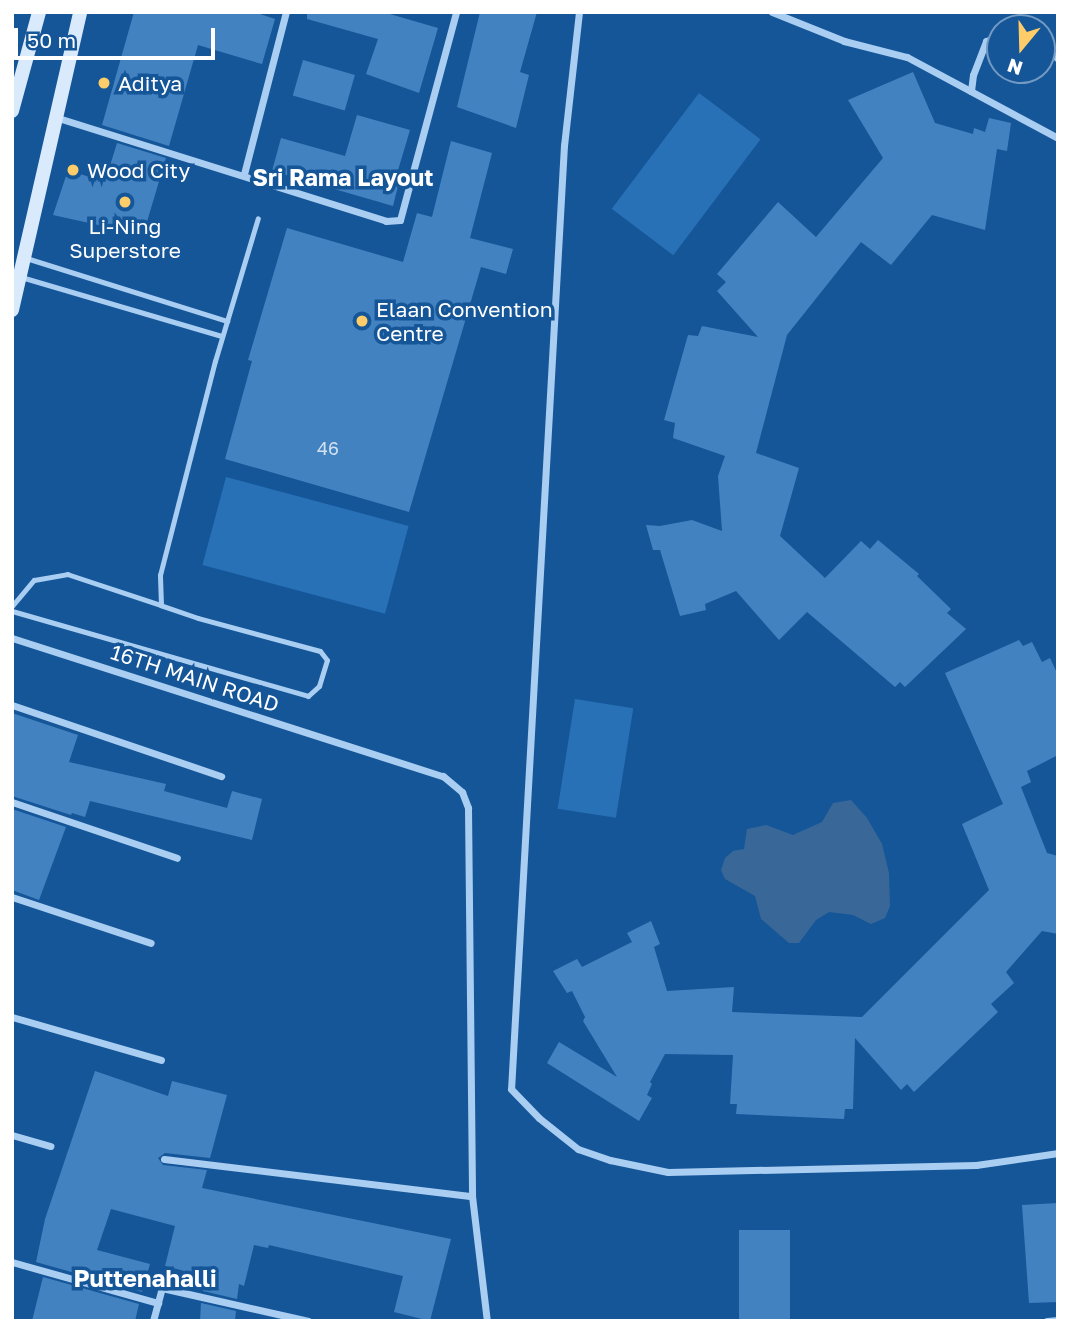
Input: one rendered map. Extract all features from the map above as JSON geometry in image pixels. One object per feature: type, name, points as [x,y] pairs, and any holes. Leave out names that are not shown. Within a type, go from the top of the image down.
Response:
[{"type":"main road","points":[[12,111],[39,12]]},
{"type":"main road","points":[[12,310],[80,12]]},
{"type":"street","points":[[244,174],[286,12]]},
{"type":"street","points":[[55,117],[244,174],[386,221],[400,220],[456,12]]},
{"type":"street","points":[[579,12],[564,145],[511,1090],[539,1118],[578,1149],[610,1160],[668,1172],[976,1165],[1058,1153]]},
{"type":"street","points":[[772,12],[844,41],[907,57],[1058,138]]},
{"type":"street","points":[[971,92],[972,75],[986,41]]},
{"type":"street","name":"16TH MAIN ROAD","points":[[12,638],[443,776],[462,792],[468,808],[472,1196],[487,1321]]},
{"type":"street","points":[[12,705],[221,775]]},
{"type":"street","points":[[12,802],[177,858]]},
{"type":"street","points":[[12,897],[152,943]]},
{"type":"street","points":[[12,1017],[161,1059]]},
{"type":"street","points":[[12,1135],[50,1146]]},
{"type":"street","points":[[164,1159],[472,1196]]},
{"type":"street","points":[[12,1262],[158,1303]]},
{"type":"street","points":[[153,1321],[162,1288],[308,1321]]},
{"type":"street","points":[[1047,1321],[1058,1320]]},
{"type":"lane","points":[[161,605],[160,575],[222,336],[258,218]]},
{"type":"lane","points":[[24,257],[227,321]]},
{"type":"lane","points":[[20,276],[222,336]]},
{"type":"lane","points":[[67,574],[161,605],[198,618],[320,651],[327,660],[319,686],[308,696],[12,609],[34,580],[67,574]]},
{"type":"shaded area","points":[[699,93],[760,139],[673,255],[612,209]]},
{"type":"shaded area","points":[[226,477],[409,526],[385,614],[202,565]]},
{"type":"shaded area","points":[[575,699],[633,708],[616,818],[558,809]]},
{"type":"shaded area","points":[[851,800],[867,818],[882,844],[889,873],[890,906],[885,918],[871,924],[853,915],[829,912],[816,920],[799,943],[789,943],[761,919],[755,896],[725,879],[721,870],[725,858],[733,851],[744,849],[747,829],[766,825],[793,835],[822,822],[833,803]]},
{"type":"building","points":[[134,12],[254,12],[275,19],[262,64],[198,45],[169,146],[102,125]]},
{"type":"building","points":[[307,12],[383,12],[438,28],[419,93],[366,74],[378,39],[307,19]]},
{"type":"building","points":[[480,12],[537,12],[520,72],[529,75],[516,128],[457,107]]},
{"type":"building","points":[[303,60],[355,75],[345,110],[293,96]]},
{"type":"building","points":[[913,72],[935,123],[973,134],[974,128],[985,132],[989,118],[1011,123],[1007,151],[997,149],[985,230],[932,215],[891,265],[861,242],[787,335],[756,453],[799,468],[780,536],[825,578],[861,541],[870,549],[878,540],[919,574],[917,576],[951,609],[947,613],[966,629],[905,687],[900,682],[895,687],[807,612],[779,640],[736,591],[705,604],[706,610],[680,616],[660,550],[653,550],[646,525],[660,526],[692,520],[722,531],[718,476],[725,456],[673,438],[675,423],[664,420],[688,335],[698,336],[702,326],[758,337],[717,291],[726,282],[717,274],[778,202],[816,237],[883,158],[848,100]]},
{"type":"building","points":[[357,115],[410,130],[396,177],[400,178],[393,206],[272,171],[281,138],[345,156]]},
{"type":"building","points":[[451,141],[492,153],[470,238],[513,249],[506,274],[481,267],[409,512],[225,459],[252,361],[248,360],[287,228],[403,262],[417,213],[432,217]]},
{"type":"building","points":[[117,143],[166,158],[143,235],[53,215],[68,170],[105,182]]},
{"type":"building","points":[[1019,640],[1023,646],[1032,642],[1042,662],[1050,658],[1058,675],[1058,755],[1027,771],[1031,782],[1021,787],[1047,853],[1058,856],[1058,934],[1042,931],[1006,972],[1014,983],[991,1004],[998,1012],[914,1092],[907,1084],[901,1090],[855,1038],[853,1109],[845,1109],[844,1119],[736,1114],[737,1104],[730,1104],[733,1055],[665,1054],[650,1082],[652,1084],[647,1095],[652,1098],[639,1121],[547,1063],[559,1042],[617,1077],[583,1021],[585,1017],[572,991],[567,993],[553,971],[577,959],[582,967],[632,942],[627,933],[651,921],[660,944],[654,947],[667,991],[734,987],[732,1012],[862,1017],[989,890],[962,824],[1003,804],[945,673]]},
{"type":"building","points":[[12,713],[78,735],[69,762],[166,784],[164,791],[227,808],[232,791],[262,799],[252,840],[90,801],[85,817],[12,796]]},
{"type":"building","points":[[12,809],[66,827],[39,900],[12,890]]},
{"type":"building","points":[[95,1071],[168,1096],[172,1081],[227,1095],[210,1158],[165,1153],[158,1158],[163,1165],[207,1170],[202,1188],[451,1239],[430,1321],[394,1312],[403,1276],[269,1245],[268,1248],[254,1245],[244,1286],[239,1284],[237,1299],[203,1291],[204,1276],[165,1266],[175,1226],[111,1209],[97,1250],[150,1264],[142,1292],[36,1262],[45,1219]]},
{"type":"building","points":[[1058,1203],[1058,1302],[1029,1303],[1022,1205]]},
{"type":"building","points":[[739,1230],[790,1230],[790,1321],[739,1321]]},
{"type":"building","points":[[43,1277],[139,1304],[135,1321],[32,1321]]},
{"type":"building","points":[[201,1303],[236,1311],[235,1321],[200,1321]]},
{"type":"place","name":"Aditya","points":[[104,83]]},
{"type":"place","name":"Wood City","points":[[73,170]]},
{"type":"place","name":"Li-Ning Superstore","points":[[125,202]]},
{"type":"place","name":"Elaan Convention Centre","points":[[362,321]]},
{"type":"district","name":"Sri Rama Layout","points":[[343,177]]},
{"type":"district","name":"Puttenahalli","points":[[145,1278]]}]
